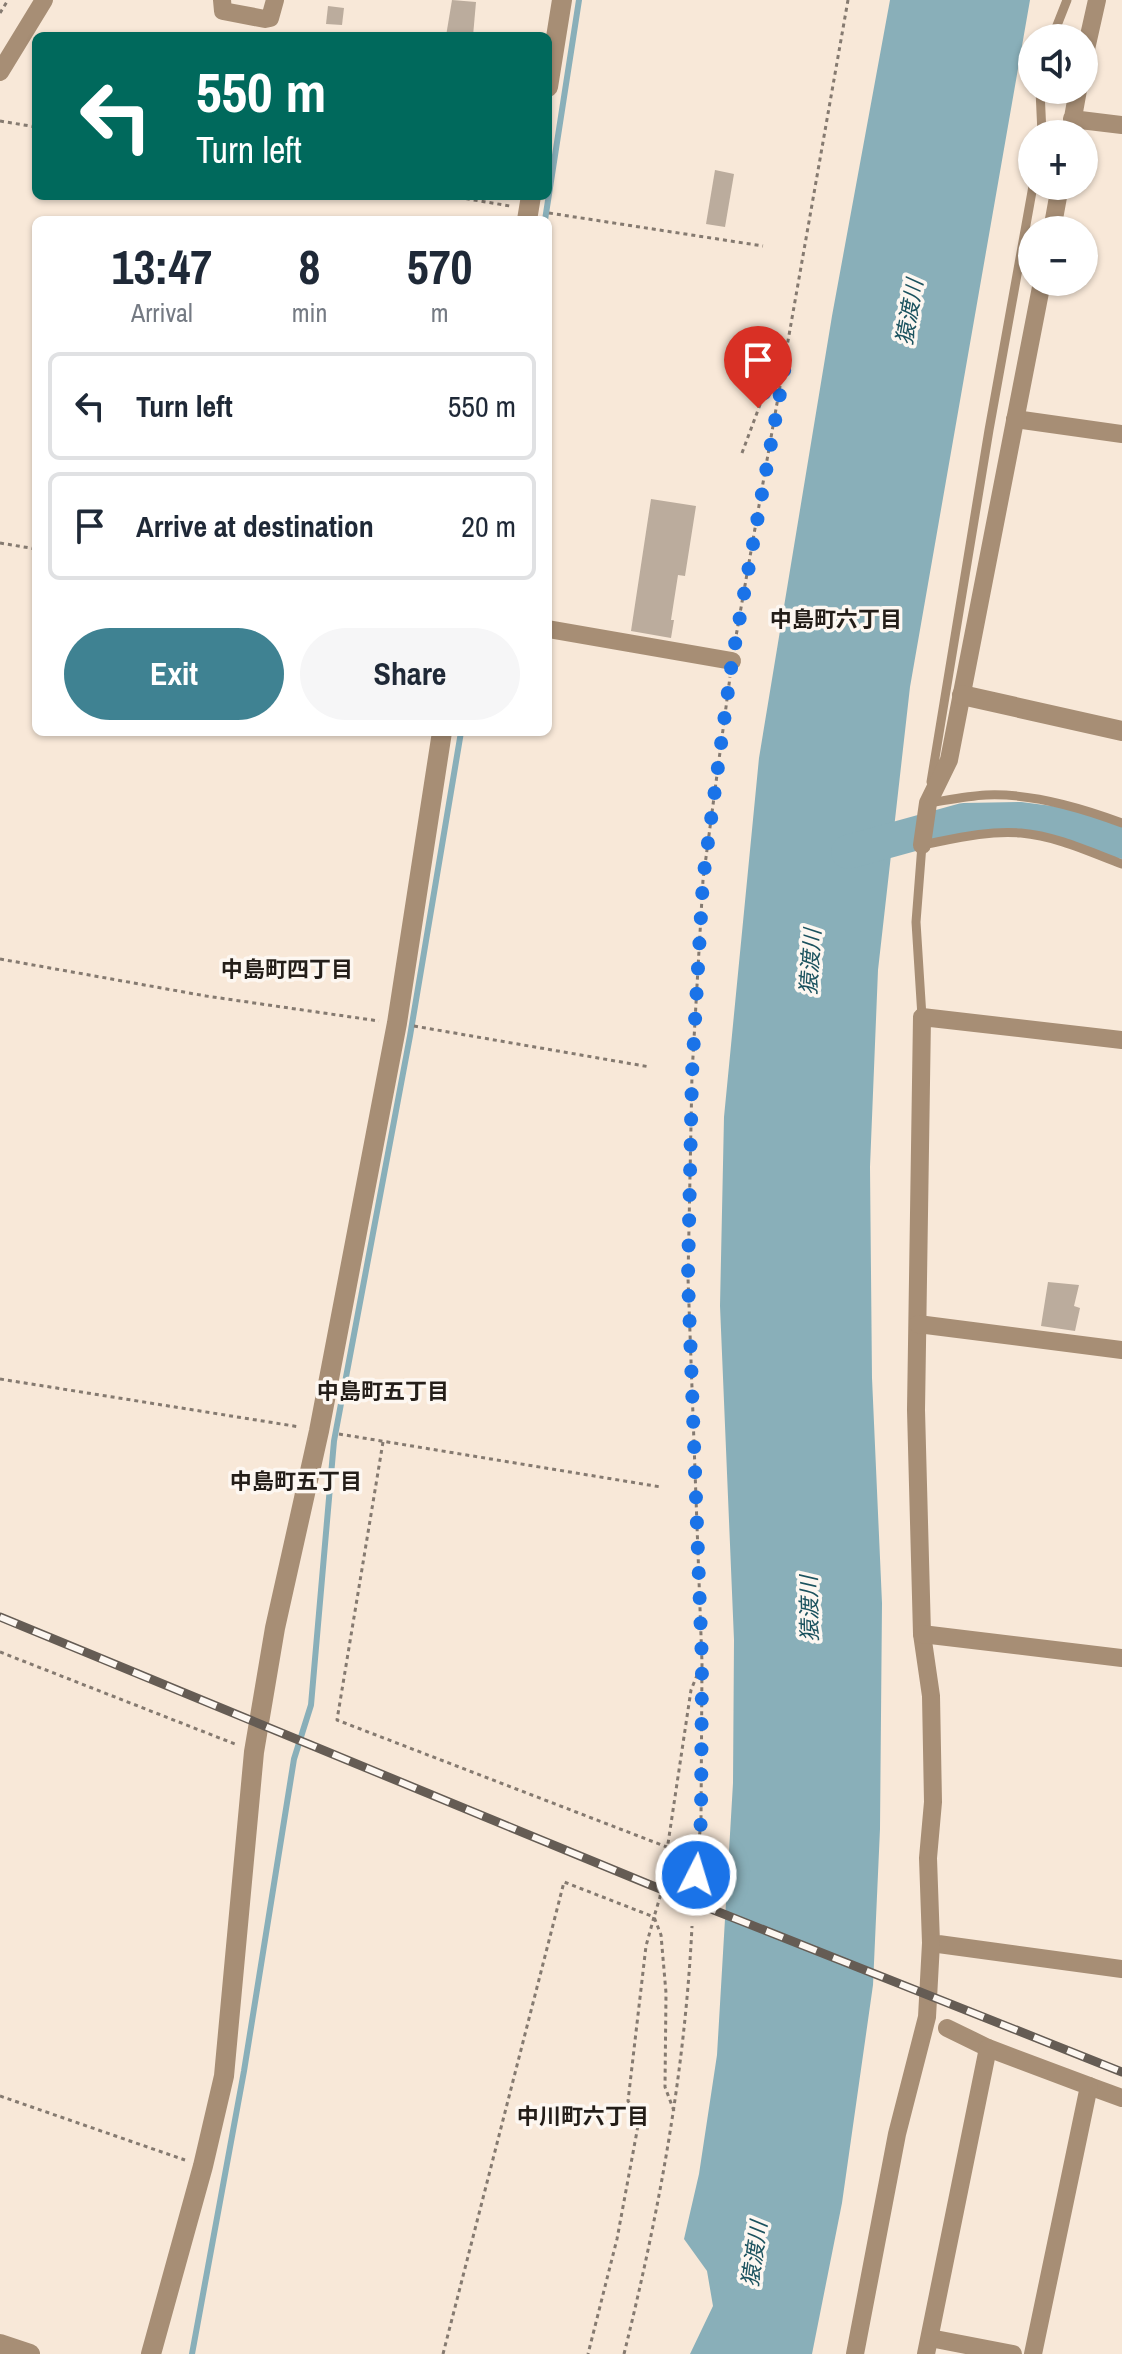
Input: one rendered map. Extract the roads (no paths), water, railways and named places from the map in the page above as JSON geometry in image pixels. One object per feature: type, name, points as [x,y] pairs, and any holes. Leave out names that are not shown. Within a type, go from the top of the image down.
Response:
[{"type":"street","points":[[0,72],[44,0]]},
{"type":"street","points":[[222,0],[223,11],[265,19],[270,18],[275,0]]},
{"type":"street","points":[[552,62],[562,0]]},
{"type":"street","points":[[1092,24],[1097,0]]},
{"type":"street","points":[[1098,125],[1122,125]]},
{"type":"street","points":[[922,845],[928,803],[949,760],[1039,296]]},
{"type":"street","points":[[1015,419],[1122,434]]},
{"type":"street","points":[[552,630],[732,661]]},
{"type":"street","points":[[962,695],[1122,731]]},
{"type":"street","points":[[151,2354],[203,2166],[224,2076],[254,1752],[275,1628],[319,1431],[397,1023],[441,736]]},
{"type":"street","points":[[855,2354],[897,2134],[927,2017],[931,1943],[928,1858],[933,1802],[931,1696],[922,1634],[916,1410],[922,1017],[1122,1040]]},
{"type":"street","points":[[918,1324],[1122,1350]]},
{"type":"street","points":[[922,1634],[1122,1658]]},
{"type":"street","points":[[931,1943],[1122,1969]]},
{"type":"street","points":[[947,2028],[988,2048],[1122,2098]]},
{"type":"street","points":[[988,2048],[928,2346],[1013,2354]]},
{"type":"street","points":[[1033,2354],[1089,2086]]},
{"type":"street","points":[[0,2344],[30,2354]]},
{"type":"lane","points":[[1058,24],[1067,0]]},
{"type":"lane","points":[[1031,200],[928,803],[988,795],[1043,801],[1094,812],[1122,823]]},
{"type":"lane","points":[[922,1017],[916,922],[922,845],[965,837],[1020,833],[1060,841],[1122,864]]},
{"type":"water","points":[[890,0],[1030,0],[1026,24],[1018,24],[1018,69],[910,687],[878,970],[870,1167],[872,1378],[882,1603],[880,1829],[873,1985],[842,2203],[812,2354],[690,2354],[713,2306],[707,2271],[684,2239],[699,2174],[717,2055],[733,1783],[734,1640],[720,1306],[724,1117],[759,758],[832,316]]},
{"type":"waterway","points":[[552,175],[579,0]]},
{"type":"waterway","points":[[546,216],[548,200]]},
{"type":"waterway","points":[[192,2354],[244,2071],[294,1759],[311,1705],[334,1441],[410,1036],[460,736]]},
{"type":"waterway","name":"猿渡川","points":[[848,852],[964,820],[1021,819],[1083,827],[1122,842]]},
{"type":"railway","points":[[0,1617],[648,1884],[1122,2072]]},
{"type":"district","name":"中島町六丁目","points":[[836,619]]},
{"type":"district","name":"中島町四丁目","points":[[287,969]]},
{"type":"district","name":"中島町五丁目","points":[[383,1391]]},
{"type":"district","name":"中島町五丁目","points":[[296,1481]]},
{"type":"district","name":"中川町六丁目","points":[[583,2116]]}]
